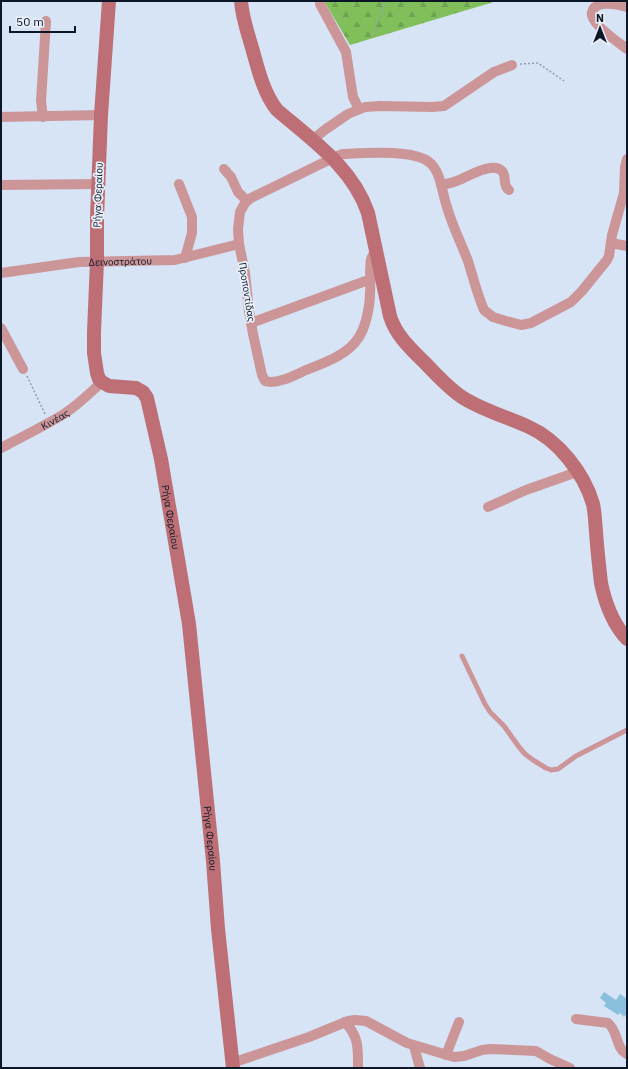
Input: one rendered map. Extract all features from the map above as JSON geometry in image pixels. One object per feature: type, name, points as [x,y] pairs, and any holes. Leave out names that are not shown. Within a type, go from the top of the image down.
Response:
[{"type":"street","name":"Ρήγα Φεραίου","points":[[110,1],[101,115],[94,353],[97,372],[99,379],[102,382],[109,386],[136,388],[143,392],[147,398],[161,459],[189,624],[213,861],[218,929],[233,1066]]},
{"type":"street","points":[[241,1],[244,19],[258,70],[268,95],[277,110],[333,158],[352,181],[364,200],[392,322],[399,335],[457,394],[482,408],[530,427],[543,435],[565,455],[577,472],[589,494],[594,509],[603,591],[616,623],[627,639]]},
{"type":"street","points":[[627,7],[610,2],[601,3],[592,8],[591,15],[598,25],[627,49]]},
{"type":"street","points":[[320,4],[346,52],[353,97],[359,109]]},
{"type":"street","points":[[43,117],[41,101],[46,21]]},
{"type":"street","points":[[312,140],[348,114],[365,107],[444,106],[494,72],[512,64]]},
{"type":"street","points":[[1,117],[101,115]]},
{"type":"street","points":[[224,168],[232,177],[238,192],[246,202],[269,189],[342,154],[397,153],[425,159],[433,165],[438,174],[446,206],[468,262],[483,307],[493,317],[521,324],[531,323],[571,302],[607,260],[624,193],[627,159]]},
{"type":"street","points":[[441,185],[459,180],[484,169],[499,168],[503,172],[505,186],[509,190]]},
{"type":"street","points":[[1,186],[98,184]]},
{"type":"street","points":[[179,184],[192,216],[192,233],[185,258]]},
{"type":"street","name":"Προποντίδας","points":[[246,202],[240,212],[238,229],[239,244],[245,273],[251,323],[262,375],[265,381],[271,382],[283,379],[322,364],[341,353],[356,341],[362,330],[367,314],[370,299],[371,279]]},
{"type":"street","points":[[611,243],[627,246]]},
{"type":"street","name":"Δεινοστράτου","points":[[1,273],[79,262],[168,260],[185,258],[239,244]]},
{"type":"street","points":[[251,323],[371,279],[371,259],[373,255],[377,253]]},
{"type":"street","points":[[1,328],[23,369]]},
{"type":"street","name":"Κινέας","points":[[1,448],[64,414],[102,382]]},
{"type":"street","points":[[488,507],[526,490],[577,472]]},
{"type":"street","points":[[576,1019],[608,1023],[616,1032],[620,1047],[627,1054]]},
{"type":"street","points":[[233,1066],[345,1022],[355,1020],[366,1021],[414,1046],[446,1055],[458,1057],[490,1049],[536,1051],[550,1060],[570,1068]]},
{"type":"street","points":[[345,1022],[356,1037],[358,1049],[358,1068]]},
{"type":"street","points":[[446,1055],[459,1022]]},
{"type":"street","points":[[414,1046],[420,1068]]},
{"type":"lane","points":[[462,656],[490,712],[504,726],[525,754],[546,768],[551,770],[558,769],[576,756],[627,730]]},
{"type":"path","points":[[374,36],[385,1]]},
{"type":"path","points":[[512,64],[538,63],[564,81]]},
{"type":"path","points":[[23,369],[34,389],[48,422]]},
{"type":"green space","points":[[324,1],[497,1],[350,45]]},
{"type":"building","points":[[604,992],[616,1000],[620,994],[627,999],[627,1013],[624,1017],[620,1013],[618,1015],[604,1006],[606,1003],[600,998]]}]
